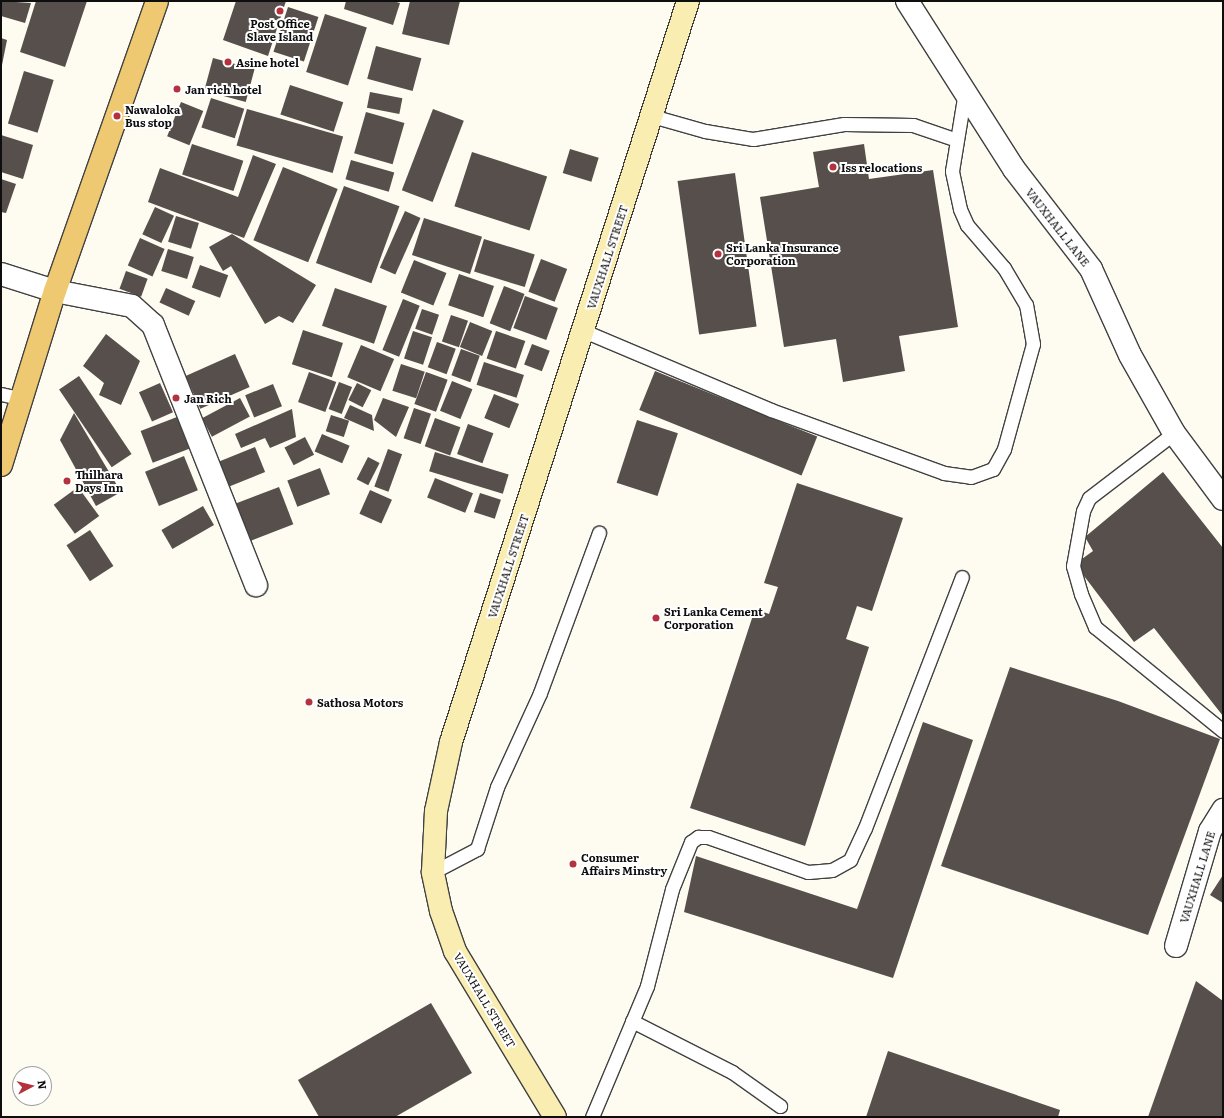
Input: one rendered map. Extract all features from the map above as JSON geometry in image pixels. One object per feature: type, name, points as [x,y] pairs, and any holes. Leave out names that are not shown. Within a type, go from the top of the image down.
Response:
[{"type":"main road","points":[[1,465],[56,291],[157,1]]},
{"type":"street","name":"VAUXHALL STREET","points":[[555,1117],[455,951],[441,911],[433,872],[436,811],[451,742],[584,331],[688,1]]},
{"type":"street","name":"VAUXHALL LANE","points":[[907,1],[1014,169],[1091,269],[1130,355],[1174,433],[1223,499]]},
{"type":"street","points":[[1,274],[56,291],[132,306],[152,325],[256,585]]},
{"type":"street","name":"VAUXHALL LANE","points":[[1176,946],[1210,831],[1223,810]]},
{"type":"lane","points":[[584,331],[771,410],[944,473],[971,477],[992,469],[1004,449],[1033,344],[1032,329],[1026,304],[1004,268],[967,225],[960,209],[952,171],[965,92]]},
{"type":"lane","points":[[652,116],[705,131],[753,139],[844,124],[913,125],[957,140]]},
{"type":"lane","points":[[1,394],[22,400]]},
{"type":"lane","points":[[1174,433],[1089,498],[1083,511],[1074,566],[1081,594],[1095,627],[1223,731]]},
{"type":"lane","points":[[433,872],[477,849],[497,787],[540,694],[599,533]]},
{"type":"lane","points":[[592,1117],[647,986],[672,890],[691,842],[698,837],[708,837],[808,872],[832,870],[850,860],[865,828],[962,577]]},
{"type":"lane","points":[[632,1021],[732,1072],[780,1106]]},
{"type":"building","points":[[1,1],[31,3],[25,23],[1,16]]},
{"type":"building","points":[[36,1],[87,1],[65,67],[20,52]]},
{"type":"building","points":[[236,1],[286,1],[268,56],[223,40]]},
{"type":"building","points":[[346,1],[393,1],[400,3],[393,25],[344,9]]},
{"type":"building","points":[[410,1],[460,1],[449,45],[402,34]]},
{"type":"building","points":[[288,7],[318,17],[304,62],[273,52]]},
{"type":"building","points":[[325,14],[367,28],[348,86],[306,72]]},
{"type":"building","points":[[1,38],[7,40],[2,65],[1,65]]},
{"type":"building","points":[[376,46],[421,58],[413,91],[367,79]]},
{"type":"building","points":[[213,58],[255,69],[246,102],[204,91]]},
{"type":"building","points":[[24,71],[54,80],[38,133],[8,124]]},
{"type":"building","points":[[290,85],[343,102],[334,132],[280,114]]},
{"type":"building","points":[[370,92],[402,98],[399,114],[367,108]]},
{"type":"building","points":[[211,98],[244,109],[235,138],[201,127]]},
{"type":"building","points":[[181,102],[203,111],[189,145],[167,136]]},
{"type":"building","points":[[247,109],[343,137],[333,173],[237,146]]},
{"type":"building","points":[[433,109],[464,121],[433,202],[402,190]]},
{"type":"building","points":[[366,112],[404,123],[393,164],[354,153]]},
{"type":"building","points":[[1,135],[33,145],[23,179],[1,172]]},
{"type":"building","points":[[192,144],[243,161],[233,191],[182,174]]},
{"type":"building","points":[[864,144],[869,179],[933,170],[958,327],[899,336],[905,371],[843,382],[836,339],[784,347],[760,197],[819,187],[813,152]]},
{"type":"building","points":[[570,149],[599,158],[591,182],[563,173]]},
{"type":"building","points":[[472,152],[547,176],[530,231],[454,206]]},
{"type":"building","points":[[253,155],[276,164],[244,238],[148,202],[160,168],[238,197]]},
{"type":"building","points":[[351,160],[394,172],[389,192],[345,179]]},
{"type":"building","points":[[283,167],[338,189],[308,262],[253,240]]},
{"type":"building","name":"Sri Lanka Insurance Corporation","points":[[735,173],[757,326],[699,335],[678,181]]},
{"type":"building","points":[[1,179],[16,184],[6,213],[1,212]]},
{"type":"building","points":[[344,186],[399,206],[371,283],[316,263]]},
{"type":"building","points":[[155,207],[174,216],[161,243],[142,234]]},
{"type":"building","points":[[405,211],[421,218],[395,275],[380,268]]},
{"type":"building","points":[[176,216],[199,223],[191,249],[168,242]]},
{"type":"building","points":[[424,218],[482,237],[470,274],[412,255]]},
{"type":"building","points":[[232,234],[316,285],[293,323],[279,316],[265,324],[231,266],[223,271],[209,247]]},
{"type":"building","points":[[140,238],[165,249],[152,276],[128,265]]},
{"type":"building","points":[[484,239],[535,254],[525,287],[474,272]]},
{"type":"building","points":[[168,249],[194,257],[187,279],[161,271]]},
{"type":"building","points":[[541,259],[567,269],[555,302],[528,292]]},
{"type":"building","points":[[414,260],[446,273],[433,306],[401,292]]},
{"type":"building","points":[[200,265],[228,275],[220,298],[192,288]]},
{"type":"building","points":[[126,271],[148,279],[141,297],[120,289]]},
{"type":"building","points":[[459,274],[494,286],[483,317],[448,305]]},
{"type":"building","points":[[504,286],[525,294],[510,331],[490,323]]},
{"type":"building","points":[[166,288],[195,301],[189,316],[159,303]]},
{"type":"building","points":[[335,288],[387,306],[374,344],[322,326]]},
{"type":"building","points":[[525,296],[558,308],[546,340],[513,328]]},
{"type":"building","points":[[403,299],[420,306],[399,357],[382,350]]},
{"type":"building","points":[[422,309],[439,315],[432,335],[415,329]]},
{"type":"building","points":[[451,315],[468,321],[459,347],[442,341]]},
{"type":"building","points":[[470,322],[492,331],[482,356],[460,347]]},
{"type":"building","points":[[303,330],[343,343],[332,377],[292,364]]},
{"type":"building","points":[[413,331],[432,337],[423,365],[404,359]]},
{"type":"building","points":[[496,331],[525,341],[516,369],[487,358]]},
{"type":"building","points":[[106,334],[140,361],[121,405],[99,395],[104,383],[83,366]]},
{"type":"building","points":[[437,342],[456,349],[447,374],[428,367]]},
{"type":"building","points":[[532,344],[550,351],[542,371],[524,365]]},
{"type":"building","points":[[361,345],[394,359],[380,391],[347,377]]},
{"type":"building","points":[[461,349],[480,356],[470,382],[451,375]]},
{"type":"building","points":[[235,354],[250,387],[200,409],[186,376]]},
{"type":"building","points":[[484,362],[524,375],[517,398],[477,385]]},
{"type":"building","points":[[401,364],[425,372],[416,398],[392,391]]},
{"type":"building","points":[[655,371],[817,437],[802,475],[639,410]]},
{"type":"building","points":[[309,372],[336,382],[325,412],[298,402]]},
{"type":"building","points":[[426,372],[448,380],[436,412],[414,404]]},
{"type":"building","points":[[79,376],[132,454],[112,467],[59,389]]},
{"type":"building","points":[[452,381],[472,389],[460,419],[440,411]]},
{"type":"building","points":[[339,382],[352,387],[342,414],[329,409]]},
{"type":"building","points":[[160,383],[173,412],[152,422],[139,392]]},
{"type":"building","points":[[357,383],[371,390],[363,407],[348,400]]},
{"type":"building","points":[[273,384],[282,406],[254,417],[245,395]]},
{"type":"building","points":[[494,394],[519,404],[509,428],[484,418]]},
{"type":"building","points":[[240,398],[250,417],[212,437],[202,418]]},
{"type":"building","points":[[383,398],[409,407],[396,437],[374,420]]},
{"type":"building","points":[[350,405],[372,415],[374,431],[344,418]]},
{"type":"building","points":[[414,408],[431,414],[421,444],[404,438]]},
{"type":"building","points":[[292,409],[296,437],[270,448],[265,438],[241,448],[235,434]]},
{"type":"building","points":[[74,413],[121,492],[96,506],[60,440]]},
{"type":"building","points":[[331,415],[349,421],[344,437],[326,431]]},
{"type":"building","points":[[177,417],[189,449],[153,463],[141,431]]},
{"type":"building","points":[[435,418],[460,427],[450,455],[425,446]]},
{"type":"building","points":[[637,420],[678,433],[658,496],[617,483]]},
{"type":"building","points":[[468,424],[493,433],[482,463],[457,454]]},
{"type":"building","points":[[322,434],[350,446],[342,463],[315,451]]},
{"type":"building","points":[[305,437],[314,455],[294,465],[285,447]]},
{"type":"building","points":[[255,447],[265,472],[222,489],[212,464]]},
{"type":"building","points":[[388,449],[402,454],[388,492],[374,487]]},
{"type":"building","points":[[435,452],[509,475],[503,494],[429,471]]},
{"type":"building","points":[[184,456],[198,490],[159,506],[145,472]]},
{"type":"building","points":[[368,457],[380,463],[368,485],[357,479]]},
{"type":"building","points":[[320,468],[330,494],[297,507],[287,481]]},
{"type":"building","points":[[1163,472],[1223,548],[1223,716],[1154,628],[1134,642],[1075,564],[1093,551],[1085,537]]},
{"type":"building","points":[[435,478],[473,493],[465,513],[427,497]]},
{"type":"building","points":[[797,483],[903,518],[872,611],[857,606],[846,639],[869,647],[805,846],[690,808],[755,609],[769,614],[778,587],[764,583]]},
{"type":"building","points":[[78,487],[99,516],[75,534],[54,505]]},
{"type":"building","points":[[279,487],[293,524],[249,541],[235,504]]},
{"type":"building","points":[[370,490],[392,500],[381,524],[359,514]]},
{"type":"building","points":[[480,493],[501,500],[495,519],[474,512]]},
{"type":"building","points":[[203,506],[214,525],[172,549],[161,530]]},
{"type":"building","points":[[90,530],[113,566],[90,581],[67,545]]},
{"type":"building","points":[[1010,667],[1118,701],[1220,739],[1148,935],[941,866]]},
{"type":"building","points":[[923,722],[973,740],[893,978],[684,912],[696,856],[857,909]]},
{"type":"building","points":[[1223,875],[1223,903],[1210,895]]},
{"type":"building","points":[[1196,981],[1223,1001],[1223,1117],[1148,1117]]},
{"type":"building","points":[[431,1003],[472,1073],[395,1117],[319,1117],[298,1080]]},
{"type":"building","points":[[888,1051],[1060,1110],[1058,1117],[866,1117]]},
{"type":"place","name":"Post Office Slave Island","points":[[280,11]]},
{"type":"place","name":"Asine hotel","points":[[228,62]]},
{"type":"place","name":"Jan rich hotel","points":[[177,89]]},
{"type":"place","name":"Nawaloka Bus stop","points":[[117,116]]},
{"type":"place","name":"Iss relocations","points":[[833,167]]},
{"type":"place","name":"Sri Lanka Insurance Corporation","points":[[718,254]]},
{"type":"place","name":"Jan Rich","points":[[176,398]]},
{"type":"place","name":"Thilhara Days Inn","points":[[67,481]]},
{"type":"place","name":"Sri Lanka Cement Corporation","points":[[656,618]]},
{"type":"place","name":"Sathosa Motors","points":[[309,702]]},
{"type":"place","name":"Consumer Affairs Minstry","points":[[573,864]]}]
